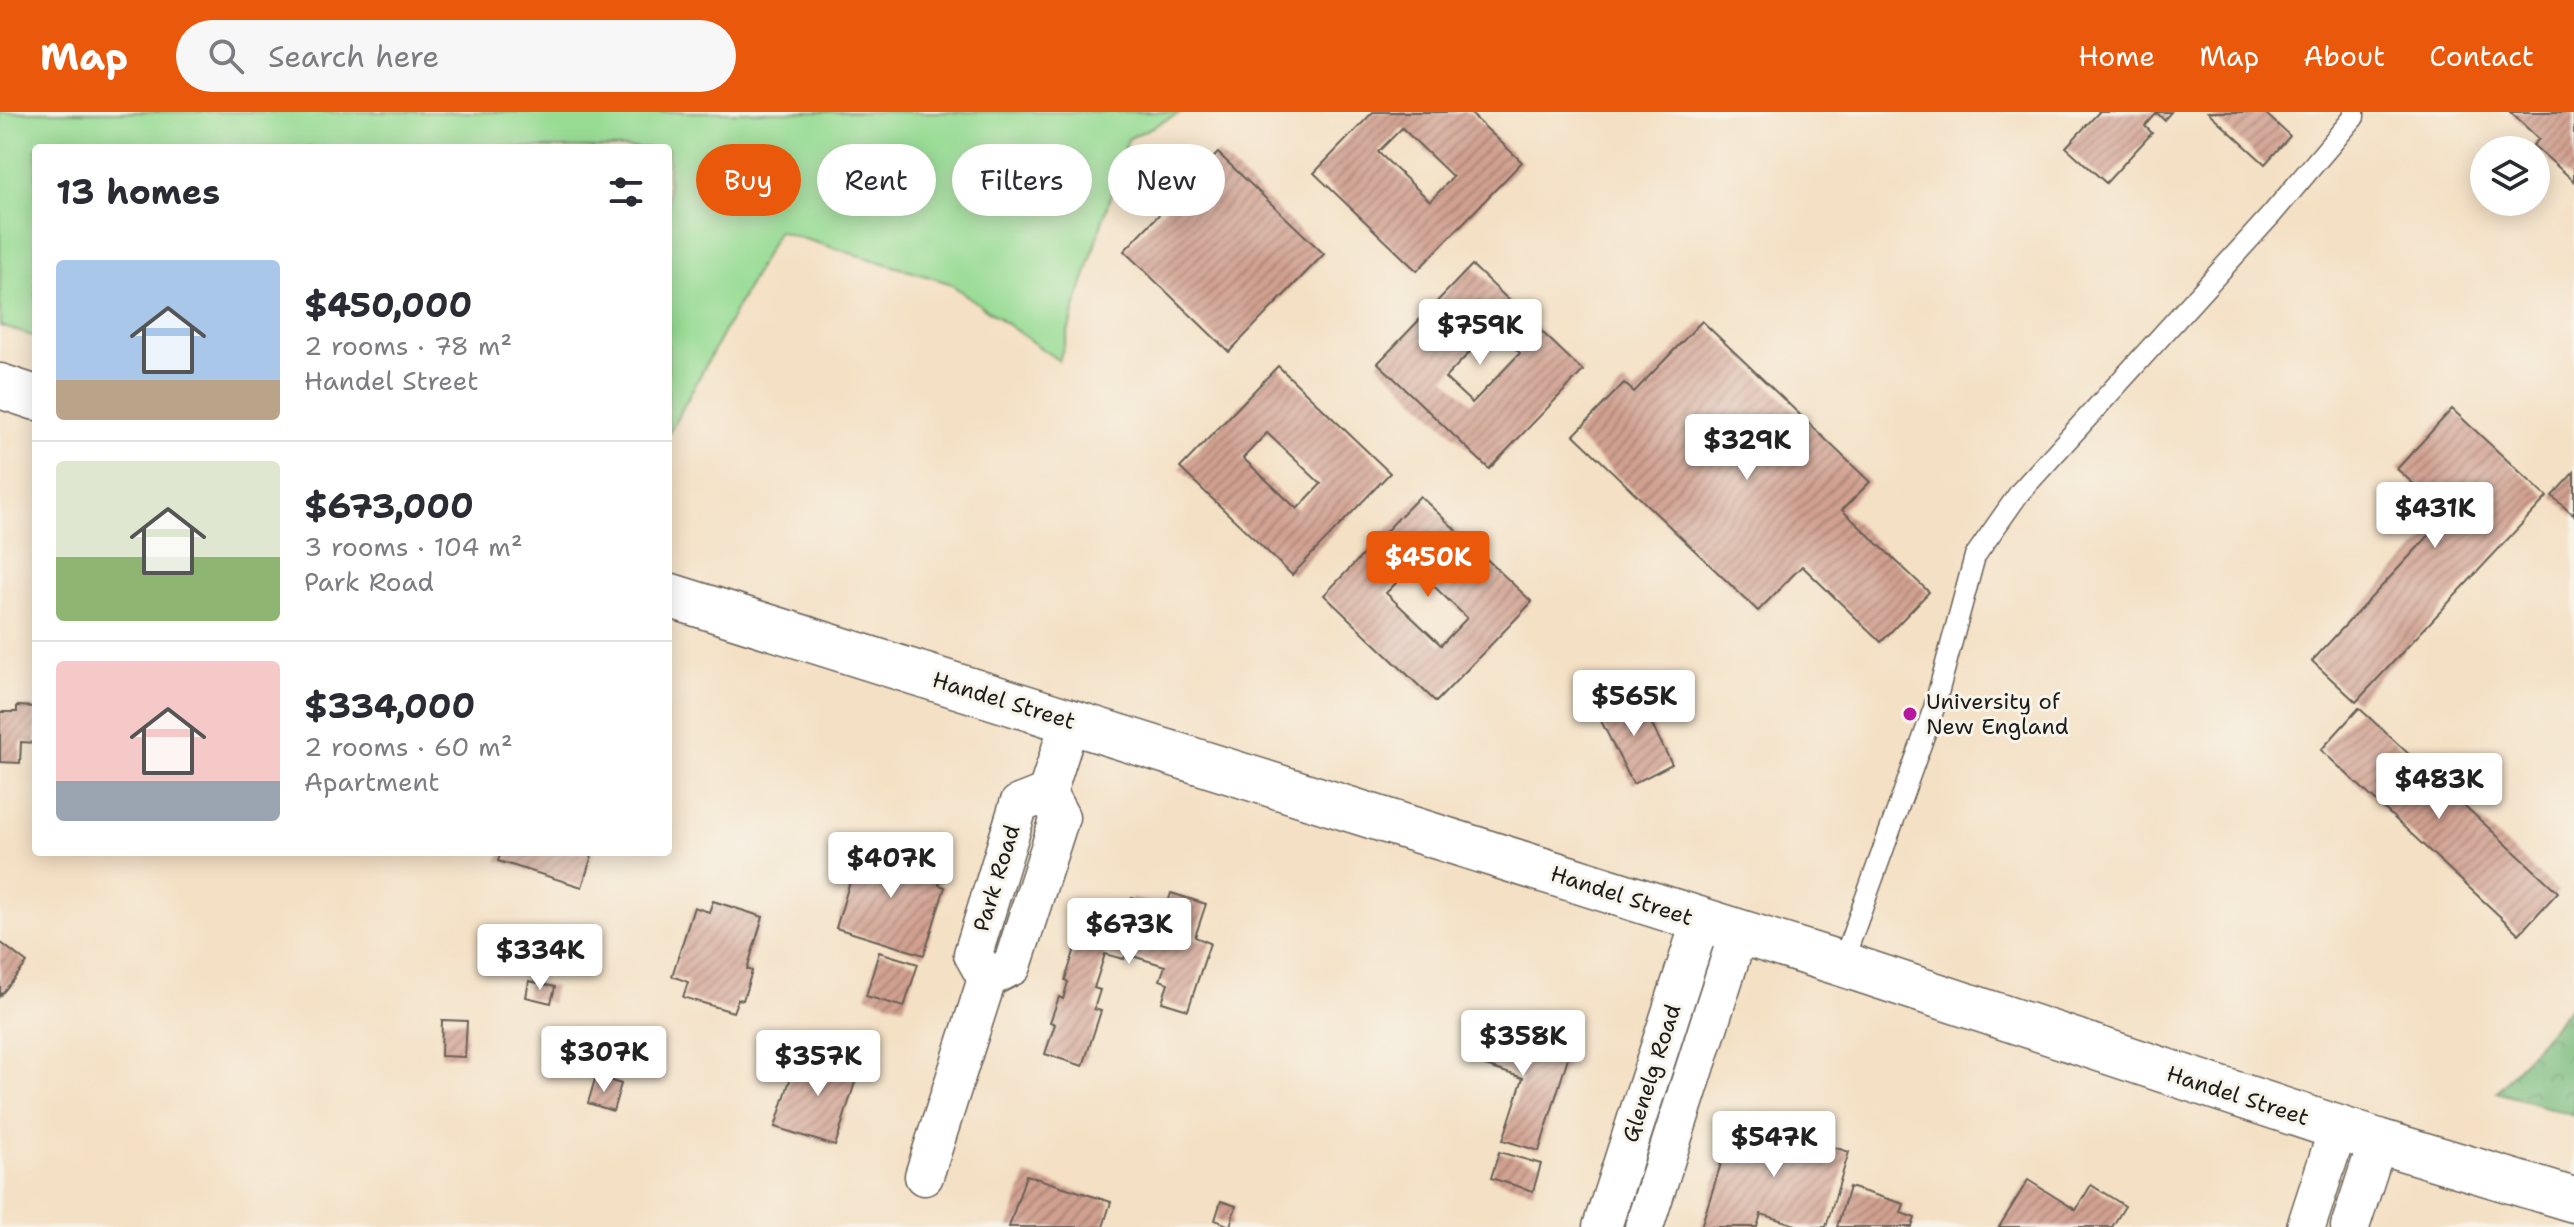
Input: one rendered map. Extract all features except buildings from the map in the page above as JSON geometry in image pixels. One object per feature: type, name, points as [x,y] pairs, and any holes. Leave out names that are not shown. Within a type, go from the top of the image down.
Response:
[{"type":"street","points":[[0,386],[32,397]]},
{"type":"street","name":"Handel Street","points":[[672,596],[1842,964],[2358,1135],[2574,1200]]},
{"type":"street","name":"Park Road","points":[[924,1176],[987,979],[973,954],[1019,804],[1047,793],[1070,721]]},
{"type":"street","name":"Glenelg Road","points":[[1602,1227],[1720,926]]},
{"type":"street","name":"Glenelg Road","points":[[1644,1227],[1720,926]]},
{"type":"street","points":[[2306,1227],[2358,1135]]},
{"type":"street","points":[[2350,1227],[2358,1135]]},
{"type":"lane","points":[[1842,964],[1934,708],[1975,556],[2020,492],[2272,214],[2354,117],[2354,112]]},
{"type":"green space","points":[[0,112],[1182,112],[1128,139],[1126,144],[1108,144],[1108,203],[1059,361],[949,283],[778,231],[672,428],[672,144],[32,144],[32,336],[0,326]]},
{"type":"green space","points":[[2574,1002],[2574,1116],[2497,1092]]},
{"type":"place","name":"University of New England","points":[[1910,714]]}]
